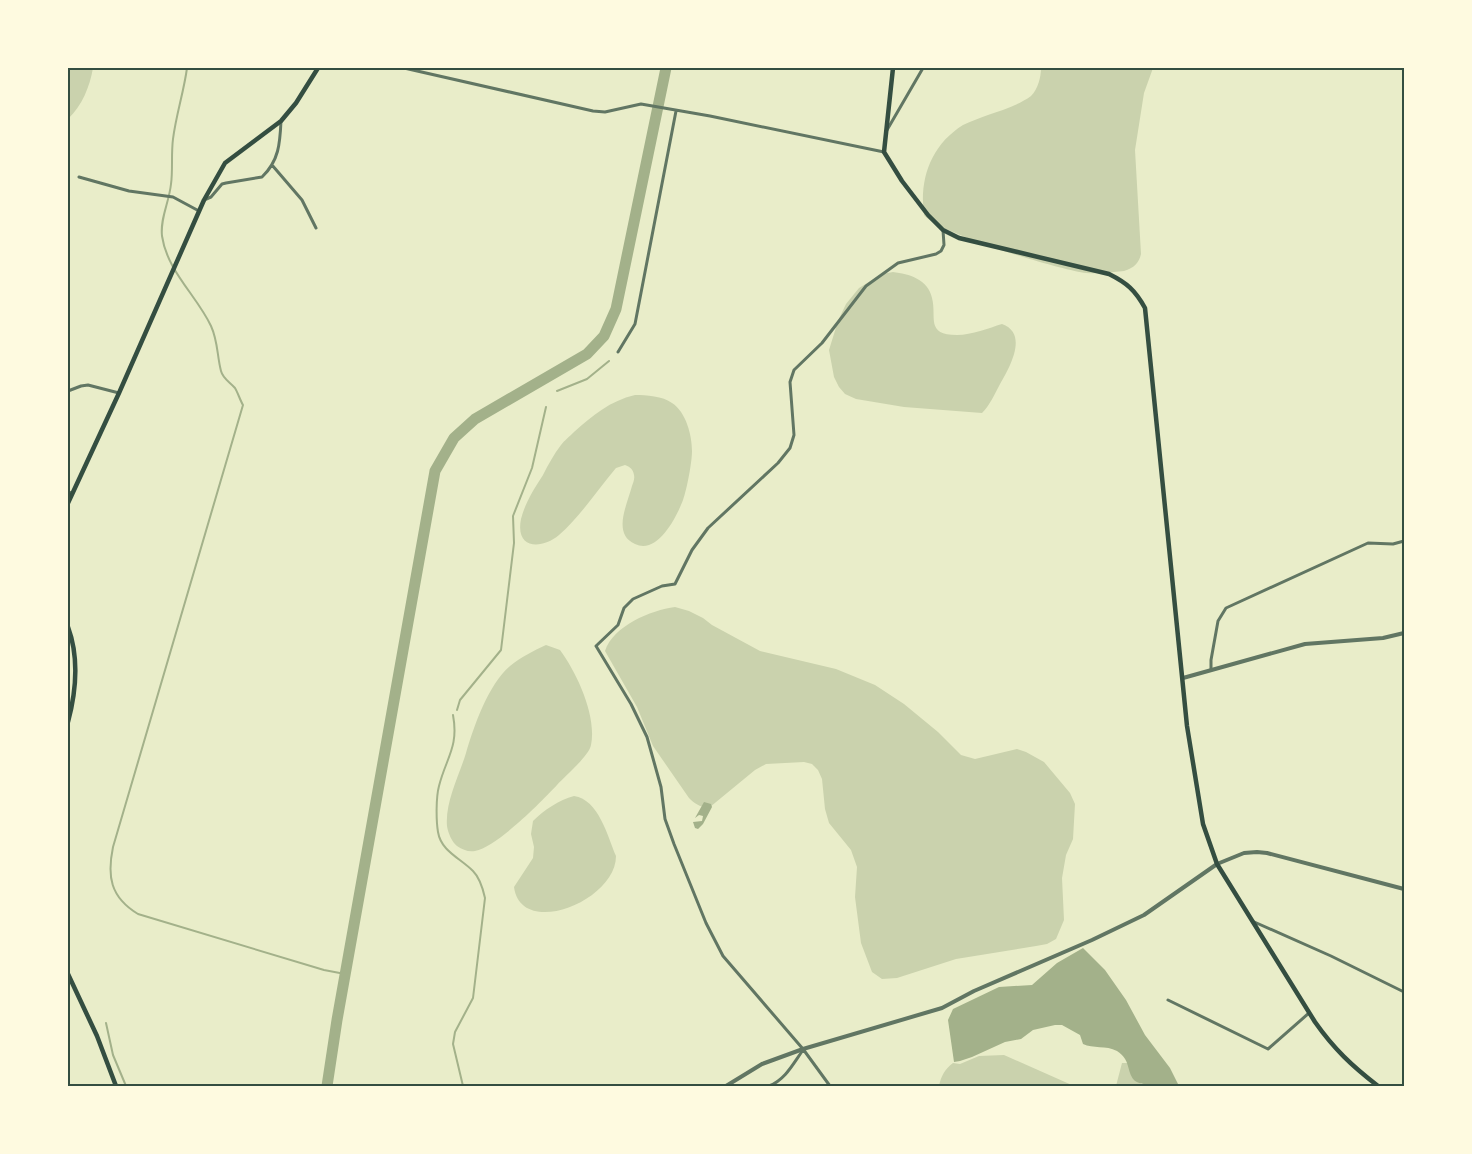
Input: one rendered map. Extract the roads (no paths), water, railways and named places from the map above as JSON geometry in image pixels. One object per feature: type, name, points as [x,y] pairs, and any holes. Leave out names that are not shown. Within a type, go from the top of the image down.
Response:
[{"type":"main road","points":[[68,503],[70,493],[119,393],[199,210],[225,163],[282,121],[318,68]]},
{"type":"main road","points":[[893,68],[884,152],[902,182],[928,215],[944,230],[959,238],[1109,274],[1126,283],[1138,295],[1145,308],[1150,342],[1187,726],[1203,824],[1217,864],[1309,1013],[1331,1044],[1350,1064],[1378,1086]]},
{"type":"main road","points":[[68,627],[74,651],[75,675],[68,722]]},
{"type":"main road","points":[[68,974],[97,1036],[116,1086]]},
{"type":"street","points":[[404,68],[593,111],[605,112],[640,104],[884,152]]},
{"type":"street","points":[[885,134],[923,68]]},
{"type":"street","points":[[618,352],[635,324],[675,110]]},
{"type":"street","points":[[204,200],[211,197],[222,184],[262,177],[272,165],[279,151],[282,121]]},
{"type":"street","points":[[272,165],[302,200],[316,228]]},
{"type":"street","points":[[79,177],[129,191],[173,197],[199,210]]},
{"type":"street","points":[[830,1086],[803,1049],[723,956],[706,923],[674,844],[666,819],[661,787],[647,737],[631,704],[596,646],[618,625],[624,608],[633,599],[662,586],[676,584],[692,550],[708,528],[788,452],[794,435],[790,382],[794,370],[822,343],[866,286],[898,263],[936,254],[941,250],[944,245],[944,230]]},
{"type":"street","points":[[68,392],[88,385],[119,393]]},
{"type":"street","points":[[1211,670],[1218,621],[1226,608],[1368,544],[1393,544],[1404,541]]},
{"type":"street","points":[[1183,678],[1305,644],[1383,638],[1404,633]]},
{"type":"street","points":[[727,1086],[762,1064],[803,1049],[897,1023],[942,1008],[974,991],[1092,940],[1144,915],[1217,864],[1244,853],[1256,852],[1404,889]]},
{"type":"street","points":[[1252,920],[1404,992]]},
{"type":"street","points":[[1168,1000],[1268,1049],[1309,1013]]},
{"type":"street","points":[[769,1086],[776,1084],[786,1075],[803,1049]]},
{"type":"waterway","points":[[187,68],[173,139],[171,184],[162,223],[162,236],[170,261],[211,326],[222,374],[235,388],[243,405],[113,847],[110,867],[111,876],[116,893],[121,900],[138,914],[324,970],[345,974]]},
{"type":"waterway","points":[[327,1086],[337,1020],[435,471],[454,438],[475,419],[587,354],[604,336],[616,309],[666,68]]},
{"type":"waterway","points":[[557,391],[587,379],[609,361]]},
{"type":"waterway","points":[[457,710],[460,700],[501,650],[514,543],[513,516],[532,468],[546,407]]},
{"type":"waterway","points":[[453,715],[453,744],[437,796],[438,832],[440,839],[447,849],[475,874],[481,884],[485,898],[473,998],[455,1032],[453,1044],[463,1086]]},
{"type":"waterway","points":[[106,1023],[113,1055],[126,1086]]}]
